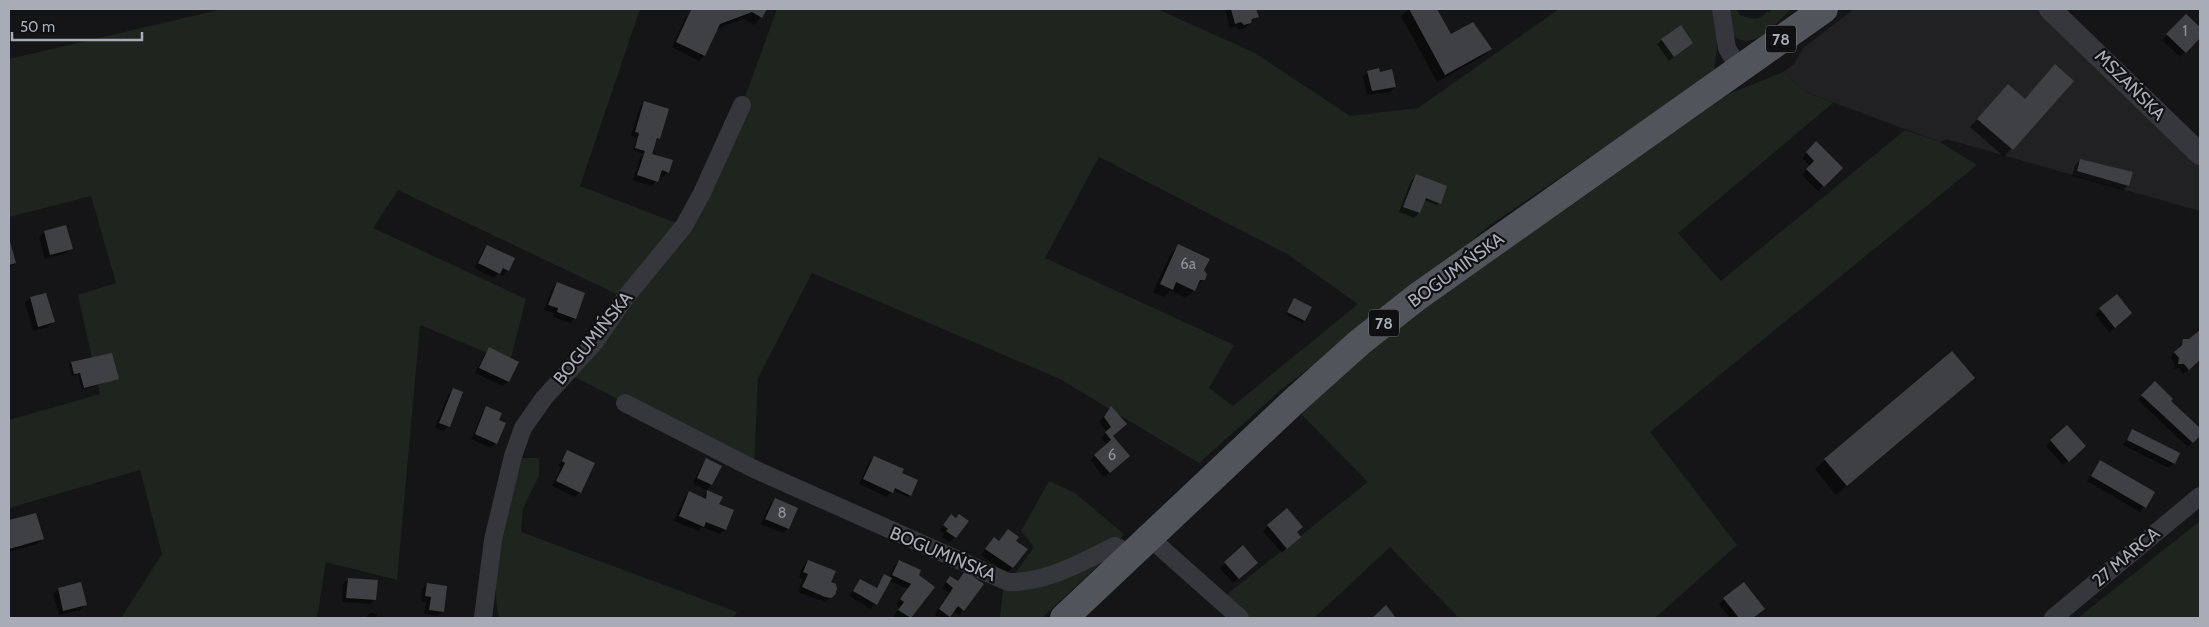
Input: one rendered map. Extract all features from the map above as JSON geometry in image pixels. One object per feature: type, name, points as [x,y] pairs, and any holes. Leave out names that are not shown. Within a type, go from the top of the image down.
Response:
[{"type":"main road","name":"BOGUMIŃSKA","points":[[1064,618],[1293,402],[1360,342],[1417,297],[1824,9]]},
{"type":"street","points":[[1721,9],[1727,48],[1739,69]]},
{"type":"street","name":"MSZAŃSKA","points":[[2056,11],[2200,154]]},
{"type":"street","name":"BOGUMIŃSKA","points":[[482,618],[492,540],[513,456],[523,428],[544,398],[595,342],[626,298],[684,226],[702,193],[742,105]]},
{"type":"street","name":"BOGUMIŃSKA","points":[[625,403],[754,470],[1008,582],[1025,582],[1055,574],[1115,546],[1140,546],[1240,618]]},
{"type":"street","name":"27 MARCA","points":[[2053,618],[2200,496]]},
{"type":"shaded area","points":[[1777,8],[1791,9],[1763,35],[1748,41],[1740,40],[1732,34],[1728,9],[1736,9],[1740,15],[1754,19]]},
{"type":"shaded area","points":[[223,9],[640,9],[580,186],[684,226],[742,105],[777,9],[1157,9],[1255,53],[1350,116],[1418,108],[1559,9],[1719,9],[1714,73],[1490,225],[1404,296],[1282,389],[1199,463],[1060,379],[812,273],[758,378],[754,469],[567,373],[625,298],[398,190],[373,228],[526,299],[510,362],[420,325],[397,580],[326,562],[317,618],[121,618],[162,554],[140,470],[9,508],[9,420],[100,394],[78,295],[116,283],[91,196],[9,217],[9,59]],"holes":[[[1099,157],[1287,254],[1358,304],[1233,406],[1209,388],[1234,345],[1045,258]]]},
{"type":"shaded area","points":[[1854,9],[2050,9],[2200,158],[2200,211],[1946,139],[1940,142],[1805,92],[1783,72],[1794,64],[1803,48]]},
{"type":"shaded area","points":[[1783,72],[1805,92],[1833,103],[1678,233],[1721,281],[1905,130],[1940,142],[1977,165],[1650,432],[1737,545],[1655,618],[1459,618],[1390,547],[1314,618],[1240,618],[1220,600],[1368,482],[1300,413],[1363,354],[1422,310],[1729,94]]},
{"type":"shaded area","points":[[519,458],[539,458],[539,476],[523,508],[521,532],[737,612],[733,618],[499,618],[496,600],[498,559],[505,517]]},
{"type":"shaded area","points":[[1049,481],[1075,493],[1124,534],[1104,560],[1042,618],[1000,618],[1003,590],[1034,547],[1021,531]]},
{"type":"shaded area","points":[[2200,521],[2200,618],[2078,618]]},
{"type":"building","points":[[767,9],[762,18],[752,12],[720,24],[705,56],[676,42],[691,10]]},
{"type":"building","points":[[1231,9],[1256,9],[1259,17],[1252,19],[1251,23],[1244,25],[1241,22],[1235,24]]},
{"type":"building","points":[[1409,9],[1437,9],[1451,34],[1473,22],[1492,49],[1445,75]]},
{"type":"building","points":[[2186,14],[2200,27],[2200,38],[2186,53],[2166,34]]},
{"type":"building","points":[[1681,25],[1693,43],[1674,57],[1661,39]]},
{"type":"building","points":[[2055,64],[2074,81],[2013,150],[1977,119],[2008,84],[2025,99]]},
{"type":"building","points":[[1379,68],[1380,72],[1392,69],[1396,87],[1372,91],[1367,71]]},
{"type":"building","points":[[644,101],[669,109],[660,139],[657,138],[652,154],[673,160],[669,173],[662,170],[658,182],[637,175],[645,151],[635,148],[639,133],[635,132]]},
{"type":"building","points":[[1816,141],[1843,168],[1824,187],[1806,169],[1814,161],[1806,152]]},
{"type":"building","points":[[2080,159],[2133,172],[2129,186],[2077,171]]},
{"type":"building","points":[[1416,174],[1447,186],[1441,204],[1426,198],[1420,213],[1403,207]]},
{"type":"building","points":[[66,225],[73,249],[50,255],[44,231]]},
{"type":"building","points":[[9,238],[16,263],[9,265]]},
{"type":"building","points":[[1178,244],[1210,259],[1204,270],[1207,274],[1205,280],[1200,280],[1195,291],[1176,282],[1173,290],[1160,284]]},
{"type":"building","points":[[487,245],[515,258],[509,271],[503,268],[500,274],[478,263]]},
{"type":"building","points":[[557,282],[585,293],[576,319],[557,312],[558,308],[548,305]]},
{"type":"building","points":[[46,293],[55,322],[38,327],[30,297]]},
{"type":"building","points":[[2117,294],[2132,313],[2115,328],[2099,308]]},
{"type":"building","points":[[1294,298],[1312,307],[1305,321],[1287,312]]},
{"type":"building","points":[[2200,330],[2200,360],[2189,370],[2184,364],[2178,364],[2179,358],[2174,352],[2182,345],[2183,339],[2189,339]]},
{"type":"building","points":[[489,347],[519,362],[509,382],[479,368]]},
{"type":"building","points":[[1952,351],[1975,378],[1847,486],[1824,459]]},
{"type":"building","points":[[112,353],[119,379],[84,388],[80,373],[74,374],[71,362]]},
{"type":"building","points":[[2155,381],[2173,399],[2171,401],[2200,428],[2200,436],[2193,443],[2141,395]]},
{"type":"building","points":[[453,388],[463,392],[450,427],[439,423]]},
{"type":"building","points":[[486,406],[502,413],[499,420],[506,423],[497,444],[475,434]]},
{"type":"building","points":[[1111,406],[1127,424],[1113,436],[1130,456],[1110,473],[1094,455],[1111,440],[1105,432],[1111,427],[1104,417]]},
{"type":"building","points":[[2067,425],[2086,446],[2069,462],[2050,440]]},
{"type":"building","points":[[2132,429],[2180,453],[2175,464],[2127,440]]},
{"type":"building","points":[[567,450],[595,463],[581,493],[556,481],[565,463],[562,461]]},
{"type":"building","points":[[874,456],[904,469],[902,473],[918,480],[911,496],[895,488],[893,493],[863,479]]},
{"type":"building","points":[[706,458],[722,466],[712,485],[697,478]]},
{"type":"building","points":[[2100,460],[2155,492],[2146,508],[2091,476]]},
{"type":"building","points":[[707,490],[723,497],[719,504],[734,510],[726,530],[706,522],[704,527],[679,516],[689,491],[706,499]]},
{"type":"building","points":[[775,498],[798,508],[789,529],[765,519]]},
{"type":"building","points":[[1287,508],[1303,527],[1297,532],[1301,537],[1287,549],[1267,525]]},
{"type":"building","points":[[36,513],[44,539],[9,549],[9,520]]},
{"type":"building","points":[[951,514],[956,518],[959,514],[969,521],[956,538],[946,531],[948,529],[943,525]]},
{"type":"building","points":[[1008,529],[1019,537],[1016,541],[1028,549],[1013,568],[985,549],[994,537],[999,541]]},
{"type":"building","points":[[1243,545],[1258,563],[1239,579],[1224,562]]},
{"type":"building","points":[[808,560],[836,571],[831,582],[836,584],[837,589],[835,595],[831,598],[802,587],[808,574],[803,572]]},
{"type":"building","points":[[899,560],[921,570],[919,575],[935,587],[911,618],[898,610],[904,602],[900,599],[911,584],[892,575]]},
{"type":"building","points":[[965,571],[984,584],[964,611],[958,606],[950,617],[939,609],[953,588],[946,582],[950,576],[958,581]]},
{"type":"building","points":[[884,574],[892,578],[877,605],[853,591],[860,579],[877,588]]},
{"type":"building","points":[[348,578],[378,580],[376,600],[346,598]]},
{"type":"building","points":[[81,582],[87,605],[63,611],[58,588]]},
{"type":"building","points":[[1744,582],[1765,609],[1753,618],[1739,618],[1723,598]]},
{"type":"building","points":[[427,583],[447,586],[444,612],[429,610],[431,597],[425,596]]},
{"type":"building","points":[[1386,605],[1396,618],[1372,618]]}]
